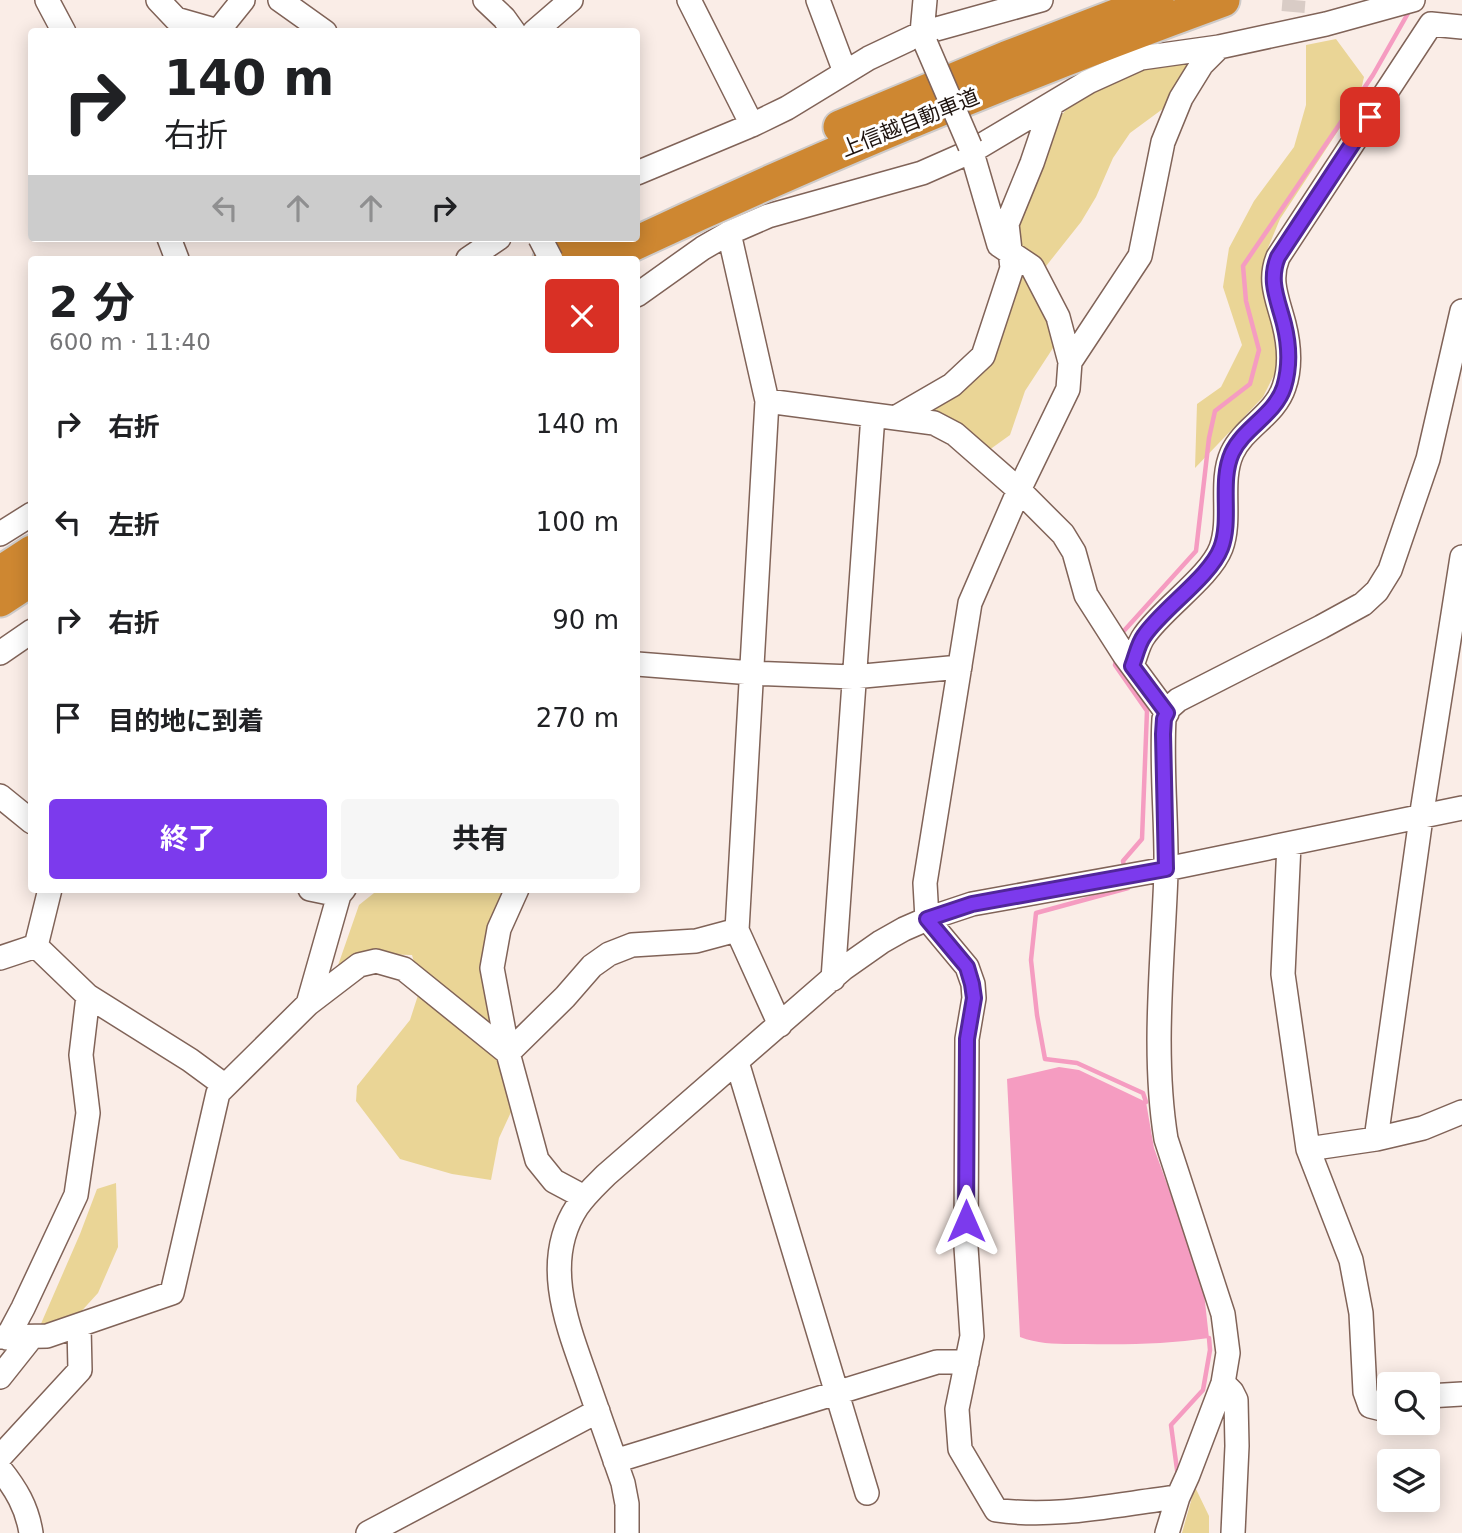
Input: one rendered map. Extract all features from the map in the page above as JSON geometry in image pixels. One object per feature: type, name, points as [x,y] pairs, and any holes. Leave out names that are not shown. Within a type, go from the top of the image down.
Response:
[{"type":"highway","name":"上信越自動車道","points":[[640,217],[730,174],[914,95],[1157,0]]},
{"type":"highway","name":"上信越自動車道","points":[[640,242],[923,117],[1223,0]]},
{"type":"highway","points":[[556,256],[586,242]]},
{"type":"highway","name":"上信越自動車道","points":[[609,256],[639,242]]},
{"type":"highway","points":[[0,573],[28,555]]},
{"type":"highway","points":[[0,600],[28,582]]},
{"type":"street","points":[[47,0],[62,28]]},
{"type":"street","points":[[158,0],[176,19],[208,28]]},
{"type":"street","points":[[220,28],[243,0]]},
{"type":"street","points":[[280,0],[319,28]]},
{"type":"street","points":[[485,0],[505,18],[511,28]]},
{"type":"street","points":[[539,28],[571,0]]},
{"type":"street","points":[[689,0],[752,125]]},
{"type":"street","points":[[818,0],[845,72]]},
{"type":"street","points":[[925,0],[924,39],[971,149],[999,245],[1032,267],[1058,317],[1070,362],[1068,389],[1018,491],[970,603],[925,883],[927,919],[967,967],[974,998],[967,1039],[966,1247],[972,1336],[957,1409],[960,1449],[996,1510],[1023,1514],[1047,1513],[1178,1497]]},
{"type":"street","points":[[640,172],[787,108],[869,58],[1041,0]]},
{"type":"street","points":[[640,293],[729,233],[768,216],[922,173],[971,149],[1088,82],[1141,58],[1219,47],[1293,21],[1413,0]]},
{"type":"street","points":[[1129,661],[1143,637],[1209,566],[1221,548],[1227,466],[1233,450],[1250,428],[1274,406],[1284,389],[1289,364],[1285,326],[1272,281],[1278,257],[1431,24],[1462,27]]},
{"type":"street","points":[[1070,362],[1140,256],[1163,142],[1181,98],[1202,64],[1219,47]]},
{"type":"street","points":[[884,416],[952,385],[983,356],[1012,268],[1007,224],[1052,104]]},
{"type":"street","points":[[729,233],[767,401],[737,930],[780,1025]]},
{"type":"street","points":[[472,256],[493,242]]},
{"type":"street","points":[[1167,1533],[1178,1497],[1223,1384],[1228,1353],[1223,1314],[1166,1139],[1162,1116],[1160,1048],[1166,869],[1164,719],[1169,708],[1178,700],[1363,604],[1377,591],[1390,570],[1428,459],[1462,312]]},
{"type":"street","points":[[767,401],[934,423],[955,434],[1063,534],[1074,552],[1086,595],[1167,713]]},
{"type":"street","points":[[833,979],[853,677],[884,416]]},
{"type":"street","points":[[0,534],[28,516]]},
{"type":"street","points":[[1376,1139],[1421,818],[1462,557]]},
{"type":"street","points":[[0,653],[28,634]]},
{"type":"street","points":[[640,664],[853,677],[960,667]]},
{"type":"street","points":[[0,796],[28,818]]},
{"type":"street","points":[[626,1533],[627,1504],[623,1483],[571,1335],[560,1295],[561,1250],[571,1217],[584,1197],[606,1175],[833,979],[881,942],[927,919],[972,904],[1166,869],[1462,808]]},
{"type":"street","points":[[1289,844],[1283,974],[1308,1149],[1351,1259],[1361,1313],[1365,1392],[1370,1406],[1377,1408]]},
{"type":"street","points":[[36,946],[49,893]]},
{"type":"street","points":[[308,1004],[342,893]]},
{"type":"street","points":[[515,893],[499,929],[492,968],[508,1053],[537,1160],[554,1181],[584,1197]]},
{"type":"street","points":[[508,1053],[565,997],[592,966],[608,954],[632,945],[696,941],[737,930]]},
{"type":"street","points":[[0,958],[36,946]]},
{"type":"street","points":[[36,946],[88,996],[190,1060],[224,1085]]},
{"type":"street","points":[[3,1337],[47,1336],[172,1293],[218,1093],[308,1004],[359,965],[376,961],[404,969],[508,1053]]},
{"type":"street","points":[[3,1337],[23,1308],[76,1195],[88,1113],[82,1055],[88,996]]},
{"type":"street","points":[[737,1062],[867,1493]]},
{"type":"street","points":[[1308,1149],[1376,1139],[1423,1128],[1462,1112]]},
{"type":"street","points":[[0,1457],[80,1370],[79,1326]]},
{"type":"street","points":[[0,1377],[30,1338]]},
{"type":"street","points":[[615,1461],[937,1362],[967,1362]]},
{"type":"street","points":[[1223,1384],[1236,1400],[1233,1533]]},
{"type":"street","points":[[1440,1395],[1462,1394]]},
{"type":"street","points":[[368,1533],[597,1410]]},
{"type":"street","points":[[0,1469],[17,1490],[29,1518],[31,1533]]},
{"type":"shaded area","points":[[1336,39],[1364,77],[1359,99],[1280,219],[1265,255],[1278,367],[1263,397],[1195,468],[1197,404],[1221,387],[1242,345],[1223,287],[1229,248],[1254,201],[1294,147],[1306,105],[1306,45]]},
{"type":"shaded area","points":[[1178,59],[1196,64],[1164,108],[1130,133],[1113,158],[1096,197],[1081,222],[1039,275],[1052,310],[1053,348],[1025,391],[1010,435],[985,453],[926,414],[962,390],[1054,123],[1080,95],[1139,63]]},
{"type":"shaded area","points":[[374,893],[505,893],[493,922],[512,1110],[499,1138],[491,1180],[452,1174],[400,1159],[356,1101],[357,1086],[410,1020],[421,986],[412,955],[374,954],[335,974],[359,905]]},
{"type":"shaded area","points":[[1059,1067],[1079,1070],[1146,1102],[1154,1148],[1203,1284],[1209,1338],[1163,1343],[1052,1344],[1020,1337],[1007,1079]]},
{"type":"shaded area","points":[[116,1183],[118,1247],[98,1293],[77,1316],[45,1331],[40,1326],[97,1189]]},
{"type":"shaded area","points":[[1195,1487],[1209,1516],[1209,1533],[1182,1533]]},
{"type":"waterway","points":[[1121,638],[1122,633],[1196,551],[1209,438],[1215,411],[1250,384],[1259,350],[1246,301],[1243,266],[1373,75],[1411,8]]},
{"type":"waterway","points":[[1117,656],[1115,665],[1147,711],[1142,839],[1123,861],[1125,871]]},
{"type":"waterway","points":[[1127,883],[1128,888],[1036,913],[1031,960],[1045,1059],[1077,1063],[1143,1093],[1146,1102]]},
{"type":"waterway","points":[[1178,1477],[1171,1425],[1203,1390],[1210,1350],[1209,1338]]},
{"type":"tunnel","points":[[1293,12],[1294,0]]},
{"type":"route","points":[[966,1221],[967,1039],[974,998],[967,967],[927,919],[972,904],[1166,869],[1163,734],[1167,713],[1132,666],[1143,637],[1209,566],[1221,548],[1227,466],[1233,450],[1250,428],[1274,406],[1284,389],[1289,364],[1285,326],[1272,281],[1274,267],[1370,117]]}]
